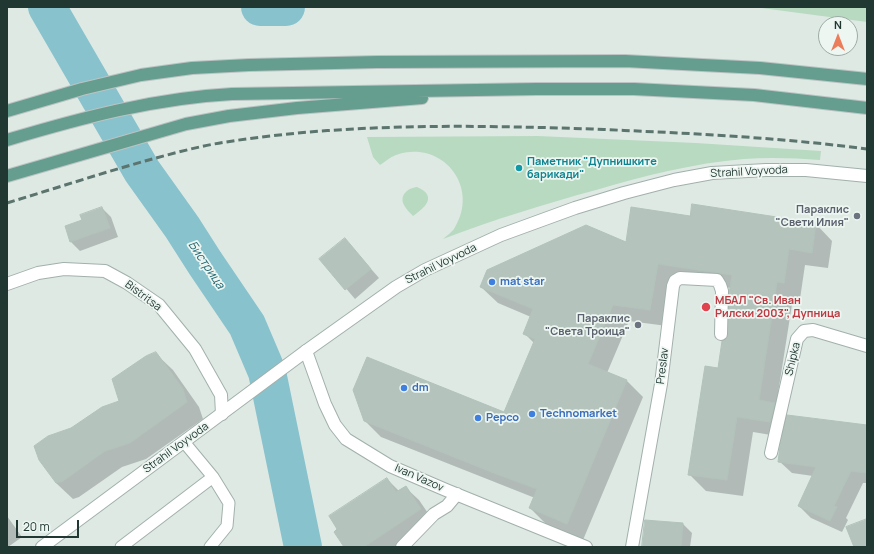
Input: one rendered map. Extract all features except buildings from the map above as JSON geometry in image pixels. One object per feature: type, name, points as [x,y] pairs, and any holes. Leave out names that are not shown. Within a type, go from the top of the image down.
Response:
[{"type":"main road","points":[[7,111],[82,89],[141,75],[192,68],[249,65],[384,62],[625,61],[760,68],[867,79]]},
{"type":"main road","points":[[7,176],[166,129],[229,116],[297,108],[537,89]]},
{"type":"main road","points":[[7,140],[92,117],[173,99],[232,94],[537,89],[634,89],[754,95],[867,108]]},
{"type":"street","name":"Strahil Voyvoda","points":[[42,547],[306,351],[396,287],[425,270],[501,236],[575,208],[667,182],[712,173],[766,170],[806,170],[867,176]]},
{"type":"street","name":"Bistritsa","points":[[7,284],[38,274],[64,269],[105,271],[128,283],[159,305],[195,349],[221,395],[222,414]]},
{"type":"street","name":"Preslav","points":[[632,547],[661,384],[673,286],[675,281],[680,278],[717,280],[722,291],[721,334]]},
{"type":"street","name":"Shipka","points":[[771,453],[797,339],[804,331],[813,330],[867,346]]},
{"type":"street","name":"Ivan Vazov","points":[[306,351],[325,404],[335,425],[346,439],[390,466],[582,546]]},
{"type":"street","points":[[402,547],[434,514],[447,506],[457,494]]},
{"type":"lane","points":[[184,442],[213,477],[229,503],[227,526],[210,547]]},
{"type":"lane","points":[[121,547],[213,477]]},
{"type":"green space","points":[[754,7],[867,7],[867,22],[858,21],[858,16],[822,16]]},
{"type":"green space","points":[[538,136],[696,143],[821,151],[820,160],[782,158],[744,159],[669,171],[577,195],[481,225],[443,239],[454,229],[461,213],[463,197],[460,183],[452,170],[442,160],[428,154],[413,152],[396,155],[380,165],[373,157],[367,137]]},
{"type":"green space","points":[[417,187],[427,194],[428,198],[425,206],[413,216],[405,206],[403,198],[408,190]]},
{"type":"waterway","name":"Бистрица","points":[[47,7],[142,171],[182,227],[247,325],[267,372],[303,547]]},
{"type":"waterway","points":[[260,7],[286,7]]},
{"type":"railway","points":[[7,203],[128,166],[206,146],[271,136],[363,128],[454,126],[592,129],[764,138],[867,149]]},
{"type":"place","name":"Паметник \"Дупнишките барикади\"","points":[[519,168]]},
{"type":"place","name":"Параклис \"Свети Илия\"","points":[[857,216]]},
{"type":"place","name":"mat star","points":[[492,282]]},
{"type":"place","name":"МБАЛ \"Св. Иван Рилски 2003\", Дупница","points":[[706,307]]},
{"type":"place","name":"Параклис \"Света Троица\"","points":[[638,325]]},
{"type":"place","name":"dm","points":[[404,388]]},
{"type":"place","name":"Technomarket","points":[[532,414]]},
{"type":"place","name":"Pepco","points":[[478,418]]}]
